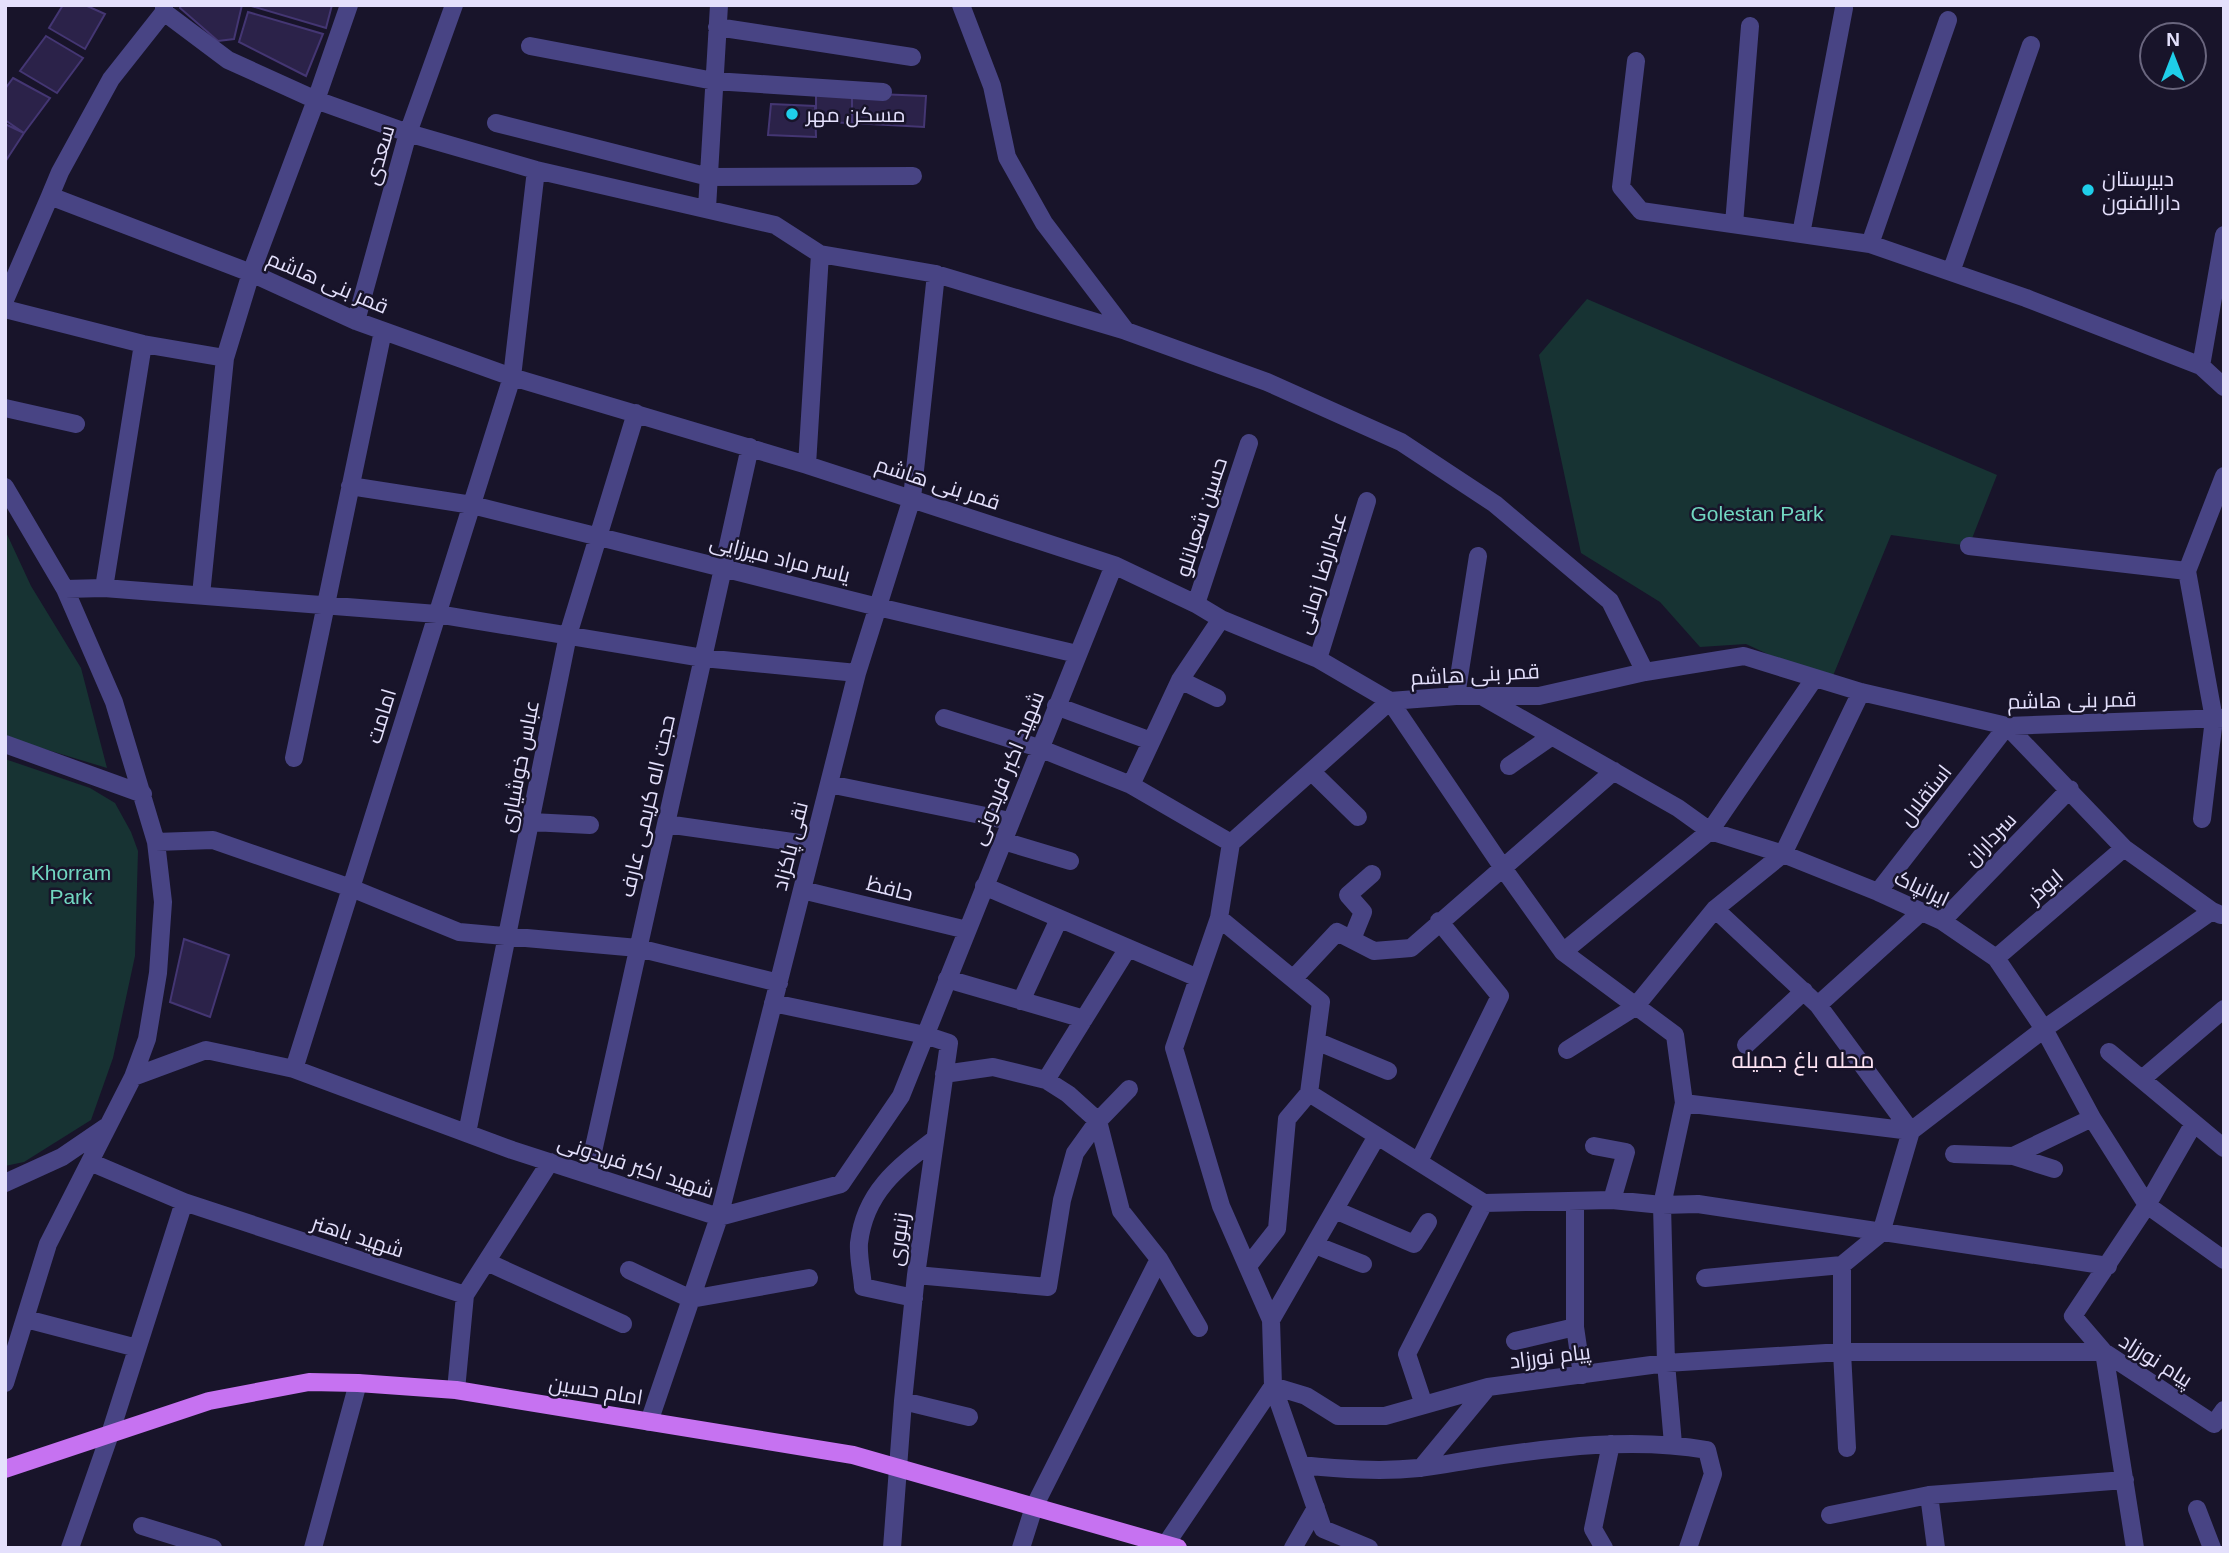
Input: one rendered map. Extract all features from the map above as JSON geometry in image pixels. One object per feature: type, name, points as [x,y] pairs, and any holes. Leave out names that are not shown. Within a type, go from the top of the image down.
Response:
[{"type":"main road","name":"امام حسین","points":[[5,1469],[209,1401],[309,1382],[358,1383],[456,1390],[853,1455],[1172,1546]]},
{"type":"street","points":[[201,595],[225,358],[251,273],[349,5]]},
{"type":"street","name":"سعدی","points":[[356,321],[408,133],[454,5]]},
{"type":"street","points":[[707,208],[719,5]]},
{"type":"street","points":[[961,5],[992,86],[1007,157],[1044,223],[1126,331]]},
{"type":"street","points":[[1801,234],[1844,8]]},
{"type":"street","points":[[5,300],[60,172],[111,79],[164,9],[228,60],[316,100],[408,133],[536,170],[775,225],[820,254],[936,274],[1126,331],[1267,382],[1401,442],[1495,504],[1610,601],[1645,672]]},
{"type":"street","points":[[1870,244],[1948,20]]},
{"type":"street","points":[[1734,224],[1749,26]]},
{"type":"street","points":[[717,27],[912,57]]},
{"type":"street","points":[[1951,272],[2031,45]]},
{"type":"street","points":[[530,46],[714,81],[883,92]]},
{"type":"street","points":[[1636,61],[1621,187],[1641,211],[1870,244],[2026,298],[2201,366],[2224,387]]},
{"type":"street","points":[[496,123],[709,177],[912,176]]},
{"type":"street","name":"امامت","points":[[294,1069],[512,377],[536,170]]},
{"type":"street","name":"قمر بنی هاشم","points":[[50,196],[251,273],[356,321],[512,377],[750,447],[1114,565],[1196,604],[1221,619],[1318,659],[1390,701],[1457,696],[1539,696],[1645,672],[1744,656],[1861,692],[2007,726],[2219,718]]},
{"type":"street","points":[[2201,366],[2224,235]]},
{"type":"street","points":[[807,465],[820,254]]},
{"type":"street","name":"نقی پاکزاد","points":[[649,1422],[719,1217],[857,673],[912,498],[936,274]]},
{"type":"street","points":[[5,309],[143,344],[225,358]]},
{"type":"street","points":[[295,758],[383,331]]},
{"type":"street","points":[[104,588],[143,344]]},
{"type":"street","points":[[5,408],[75,424]]},
{"type":"street","name":"عباس خوشیاری","points":[[467,1133],[568,635],[636,413]]},
{"type":"street","name":"حسین شعبانلو","points":[[1196,604],[1249,443]]},
{"type":"street","name":"حجت اله کریمی عارف","points":[[588,1174],[750,447]]},
{"type":"street","points":[[2202,819],[2219,718],[2187,571],[2224,476]]},
{"type":"street","name":"یاسر مراد میرزایی","points":[[350,486],[472,505],[1077,654]]},
{"type":"street","points":[[5,487],[65,589],[114,702],[156,842],[163,902],[159,973],[147,1040],[133,1077],[48,1244],[5,1384]]},
{"type":"street","name":"عبدالرضا زمانی","points":[[1318,659],[1367,501]]},
{"type":"street","points":[[1969,546],[2187,571]]},
{"type":"street","points":[[1457,696],[1478,556]]},
{"type":"street","name":"شهید اکبر فریدونی","points":[[133,1077],[206,1051],[294,1069],[550,1162],[719,1217],[841,1184],[901,1096],[1114,565]]},
{"type":"street","points":[[65,589],[104,588],[437,614],[703,658],[857,673]]},
{"type":"street","points":[[1131,785],[1180,680],[1221,619]]},
{"type":"street","points":[[1563,952],[1710,831],[1814,679]]},
{"type":"street","points":[[1180,680],[1217,698]]},
{"type":"street","points":[[1567,1050],[1635,1007],[1715,909],[1783,854],[1861,692]]},
{"type":"street","name":"ایرانپاک","points":[[1482,696],[1678,808],[1710,831],[1783,854],[1878,892],[1942,921],[1996,958],[2044,1029],[2092,1118],[2147,1205],[2224,1260]]},
{"type":"street","points":[[1368,1548],[1323,1529],[1273,1386],[1271,1320],[1221,1206],[1174,1048],[1219,918],[1231,843],[1390,701],[1563,952],[1675,1035],[1684,1103],[1662,1205],[1666,1363],[1673,1444]]},
{"type":"street","points":[[1056,706],[1151,741]]},
{"type":"street","points":[[944,718],[1039,748],[1131,785],[1231,843]]},
{"type":"street","points":[[1705,1279],[1842,1265],[1881,1233],[1911,1131],[2044,1029],[2218,914],[2124,848],[2007,726]]},
{"type":"street","name":"استقلال","points":[[1878,892],[2007,726]]},
{"type":"street","points":[[1509,766],[1552,736]]},
{"type":"street","points":[[5,744],[142,794]]},
{"type":"street","points":[[1293,978],[1337,932],[1374,951],[1411,948],[1614,771]]},
{"type":"street","points":[[1312,772],[1358,817]]},
{"type":"street","points":[[829,784],[1010,821]]},
{"type":"street","name":"سرداران","points":[[1942,921],[2070,789]]},
{"type":"street","points":[[531,822],[590,825]]},
{"type":"street","points":[[666,824],[813,845]]},
{"type":"street","points":[[156,842],[213,840],[351,888],[459,932],[638,948],[779,983]]},
{"type":"street","points":[[1003,841],[1070,861]]},
{"type":"street","name":"ابوذر","points":[[1996,958],[2124,848]]},
{"type":"street","points":[[1352,939],[1363,912],[1348,895],[1372,874]]},
{"type":"street","points":[[984,886],[1198,978]]},
{"type":"street","name":"حافظ","points":[[802,890],[967,930]]},
{"type":"street","points":[[1715,909],[1818,1005],[1911,1131]]},
{"type":"street","points":[[1818,1005],[1921,912]]},
{"type":"street","points":[[1219,918],[1321,1002],[1309,1093],[1287,1119],[1277,1229],[1248,1266]]},
{"type":"street","points":[[1021,1000],[1059,919]]},
{"type":"street","points":[[1419,1161],[1500,996],[1439,921]]},
{"type":"street","points":[[1046,1080],[1128,948]]},
{"type":"street","points":[[947,979],[1084,1019]]},
{"type":"street","points":[[1746,1045],[1804,991]]},
{"type":"street","points":[[773,1003],[925,1035]]},
{"type":"street","points":[[2142,1079],[2224,1009]]},
{"type":"street","name":"زنبوری","points":[[892,1548],[916,1275],[949,1043],[925,1035]]},
{"type":"street","points":[[1316,1041],[1388,1072]]},
{"type":"street","points":[[2109,1052],[2224,1148]]},
{"type":"street","points":[[944,1074],[993,1067],[1046,1080],[1068,1094],[1098,1121],[1121,1211],[1159,1259],[1199,1328]]},
{"type":"street","points":[[916,1275],[1048,1287],[1062,1200],[1075,1153],[1098,1121],[1129,1089]]},
{"type":"street","points":[[1309,1093],[1484,1203],[1575,1203],[1612,1200],[1662,1205],[1698,1204],[2108,1266]]},
{"type":"street","points":[[1684,1103],[1911,1131]]},
{"type":"street","points":[[2013,1156],[2092,1118]]},
{"type":"street","points":[[2135,1548],[2104,1352],[2073,1316],[2147,1205],[2194,1123]]},
{"type":"street","points":[[5,1183],[62,1157],[108,1126]]},
{"type":"street","points":[[1271,1320],[1377,1136]]},
{"type":"street","points":[[914,1298],[863,1287],[859,1245],[867,1208],[892,1171],[935,1139]]},
{"type":"street","points":[[1594,1146],[1626,1152],[1612,1200]]},
{"type":"street","points":[[1954,1154],[2013,1156],[2054,1169]]},
{"type":"street","name":"شهید باهنر","points":[[90,1162],[184,1202],[465,1295]]},
{"type":"street","points":[[456,1390],[465,1295],[550,1162]]},
{"type":"street","points":[[70,1548],[110,1434],[184,1202]]},
{"type":"street","points":[[1424,1405],[1406,1354],[1484,1203]]},
{"type":"street","points":[[1575,1203],[1575,1327],[1582,1375]]},
{"type":"street","points":[[1335,1210],[1414,1244],[1428,1222]]},
{"type":"street","points":[[1315,1245],[1363,1264]]},
{"type":"street","points":[[1021,1548],[1034,1507],[1159,1259]]},
{"type":"street","points":[[487,1262],[623,1324]]},
{"type":"street","points":[[1842,1265],[1842,1352],[1847,1448]]},
{"type":"street","points":[[629,1270],[691,1299],[809,1278]]},
{"type":"street","points":[[26,1320],[137,1348]]},
{"type":"street","points":[[1515,1341],[1575,1327]]},
{"type":"street","name":"پیام نورزاد","points":[[1273,1386],[1306,1396],[1338,1416],[1385,1416],[1488,1387],[1666,1363],[1842,1352],[2104,1352],[2214,1424],[2224,1410]]},
{"type":"street","points":[[313,1548],[358,1383]]},
{"type":"street","points":[[1172,1546],[1273,1386]]},
{"type":"street","points":[[1421,1468],[1488,1387]]},
{"type":"street","points":[[903,1401],[969,1417]]},
{"type":"street","points":[[1301,1465],[1373,1471],[1421,1468],[1485,1457],[1611,1444],[1673,1444],[1707,1450],[1713,1474],[1688,1548]]},
{"type":"street","points":[[1604,1548],[1593,1529],[1611,1444]]},
{"type":"street","points":[[1830,1515],[1929,1495],[2125,1480]]},
{"type":"street","points":[[1929,1495],[1936,1548]]},
{"type":"street","points":[[1293,1548],[1316,1508]]},
{"type":"street","points":[[2197,1509],[2212,1548]]},
{"type":"street","points":[[142,1526],[213,1548]]},
{"type":"green space","name":"Golestan Park","points":[[1587,299],[1997,475],[1969,546],[1891,535],[1830,683],[1746,644],[1700,647],[1660,602],[1581,553],[1539,355]]},
{"type":"green space","points":[[5,530],[31,586],[81,668],[107,768],[5,737]]},
{"type":"green space","name":"Khorram Park","points":[[5,759],[90,788],[115,803],[138,851],[135,956],[113,1058],[91,1120],[24,1162],[5,1166]]},
{"type":"building","points":[[63,5],[85,5],[105,14],[85,49],[49,28]]},
{"type":"building","points":[[181,5],[242,5],[234,39],[218,41],[180,8]]},
{"type":"building","points":[[248,5],[332,5],[326,28]]},
{"type":"building","points":[[248,12],[323,34],[306,76],[239,42]]},
{"type":"building","points":[[46,36],[83,58],[57,93],[20,71]]},
{"type":"building","points":[[13,78],[50,98],[24,133],[5,120],[5,89]]},
{"type":"building","points":[[816,91],[852,93],[852,123],[816,122]]},
{"type":"building","points":[[852,93],[926,96],[924,127],[852,123]]},
{"type":"building","name":"مسکن مهر","points":[[771,104],[815,106],[816,137],[768,135]]},
{"type":"building","points":[[5,124],[24,133],[5,162]]},
{"type":"building","points":[[184,939],[229,955],[210,1017],[170,1002]]},
{"type":"place","name":"مسکن مهر","points":[[792,114]]},
{"type":"place","name":"دبیرستان دارالفنون","points":[[2088,190]]},
{"type":"district","name":"محله باغ‌ جمیله","points":[[1803,1060]]}]
